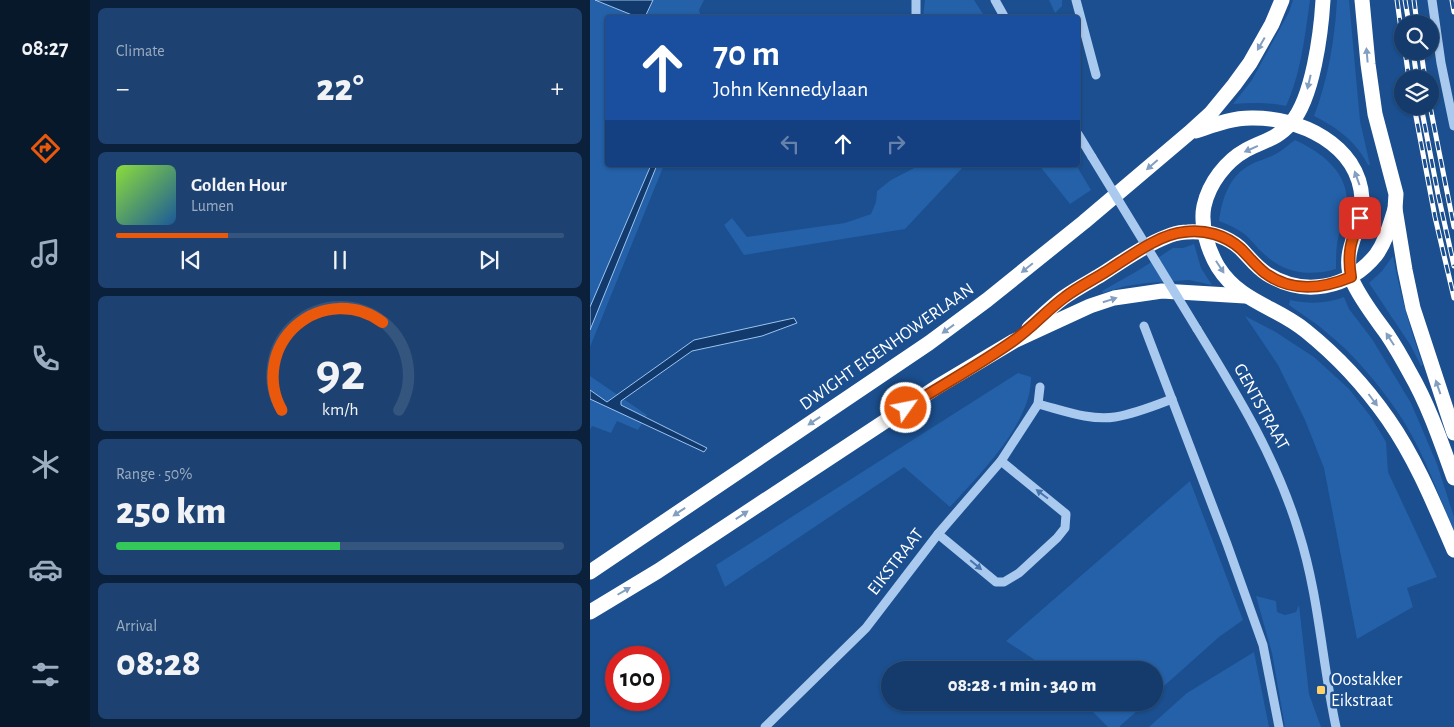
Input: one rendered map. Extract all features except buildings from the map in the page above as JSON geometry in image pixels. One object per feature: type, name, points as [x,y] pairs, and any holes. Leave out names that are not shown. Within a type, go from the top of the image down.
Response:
[{"type":"highway","name":"DWIGHT EISENHOWERLAAN","points":[[590,572],[929,343],[987,300],[1084,222],[1211,113],[1250,63],[1272,24],[1282,0]]},
{"type":"highway","points":[[1323,0],[1317,47],[1305,97],[1291,122],[1278,135],[1264,143],[1247,149],[1222,170],[1212,186],[1204,205],[1205,232],[1218,267],[1229,281],[1245,296],[1304,330],[1342,363],[1364,388],[1388,420],[1409,455],[1454,550]]},
{"type":"highway","points":[[1362,0],[1375,114],[1396,194],[1396,209],[1404,270],[1413,308],[1454,433]]},
{"type":"highway","name":"DWIGHT EISENHOWERLAAN","points":[[1190,133],[1232,120],[1267,119],[1291,122],[1316,132],[1344,155],[1353,167],[1360,185],[1362,200],[1360,218],[1352,240],[1348,261],[1351,277],[1363,302],[1388,337],[1428,406],[1454,478]]},
{"type":"highway","points":[[1014,341],[1064,297],[1169,235],[1185,232],[1205,232],[1220,235],[1230,241],[1265,273],[1282,282],[1297,287],[1312,288],[1328,285],[1351,277],[1377,254],[1386,238],[1396,209]]},
{"type":"highway","points":[[590,612],[658,571],[937,387],[1014,341],[1090,306],[1114,298],[1162,291],[1245,296]]},
{"type":"street","points":[[916,0],[916,15]]},
{"type":"street","points":[[995,0],[1003,15]]},
{"type":"street","points":[[1076,0],[1096,75]]},
{"type":"street","points":[[1432,0],[1441,63],[1454,126]]},
{"type":"street","name":"GENTSTRAAT","points":[[1080,137],[1197,329],[1249,417],[1270,457],[1300,534],[1311,580],[1336,727]]},
{"type":"street","points":[[1144,326],[1227,544],[1263,645],[1278,727]]},
{"type":"street","name":"EIKSTRAAT","points":[[766,727],[866,628],[938,534],[1001,461],[1038,404],[1040,387]]},
{"type":"street","points":[[1038,404],[1090,416],[1115,417],[1172,399]]},
{"type":"street","points":[[938,534],[996,582],[1004,582],[1019,573],[1057,538],[1065,528],[1066,514],[1001,461]]},
{"type":"shaded area","points":[[590,0],[595,0],[632,15],[605,15],[605,167],[663,167],[590,347]]},
{"type":"shaded area","points":[[595,0],[653,0],[646,15],[632,15]]},
{"type":"shaded area","points":[[653,0],[704,0],[699,10],[700,15],[646,15]]},
{"type":"shaded area","points":[[925,0],[974,0],[984,15],[923,15]]},
{"type":"shaded area","points":[[1049,0],[1062,0],[1062,6],[1055,13]]},
{"type":"shaded area","points":[[1293,0],[1310,0],[1299,68],[1286,106],[1266,103],[1233,104],[1252,80],[1289,12]]},
{"type":"shaded area","points":[[1337,0],[1349,0],[1360,121],[1370,165],[1368,165],[1352,142],[1330,125],[1314,116],[1330,59]]},
{"type":"shaded area","points":[[1295,140],[1319,153],[1343,181],[1347,205],[1345,222],[1338,238],[1336,269],[1306,273],[1288,269],[1271,260],[1243,233],[1219,221],[1228,189],[1237,175],[1250,165],[1278,153]]},
{"type":"shaded area","points":[[650,167],[656,167],[590,330],[590,307]]},
{"type":"shaded area","points":[[916,167],[963,167],[905,229],[744,255],[724,225],[732,218],[747,237],[845,223],[871,214],[876,202],[877,191],[891,180]]},
{"type":"shaded area","points":[[1041,167],[1077,167],[1091,190],[1070,204]]},
{"type":"shaded area","points":[[1194,244],[1201,268],[1212,285],[1189,280],[1147,283],[1126,286],[1103,293],[1102,291],[1173,248],[1183,248]]},
{"type":"shaded area","points":[[1393,256],[1406,311],[1423,365],[1421,366],[1411,346],[1369,283],[1382,271]]},
{"type":"shaded area","points":[[1344,297],[1349,309],[1372,339],[1411,403],[1437,464],[1454,517],[1454,531],[1415,442],[1391,403],[1366,370],[1346,350],[1322,328],[1289,305],[1290,300],[1317,303]]},
{"type":"shaded area","points":[[1245,316],[1274,331],[1314,357],[1349,389],[1371,417],[1386,442],[1388,472],[1437,577],[1407,588],[1413,607],[1357,639],[1324,468],[1305,420],[1278,365]]},
{"type":"shaded area","points":[[794,318],[797,323],[762,336],[692,351],[621,401],[621,405],[707,448],[704,452],[590,399],[590,390],[607,402],[694,340]]},
{"type":"shaded area","points":[[1018,373],[1031,377],[1029,394],[1023,412],[1002,447],[989,464],[950,507],[904,467],[725,587],[716,565]]},
{"type":"shaded area","points":[[590,376],[647,415],[638,430],[617,421],[611,433],[592,426],[590,430]]},
{"type":"shaded area","points":[[1190,481],[1243,620],[1219,637],[1163,687],[1163,661],[1036,661],[1006,641]]},
{"type":"shaded area","points":[[1256,596],[1276,601],[1277,612],[1285,615],[1296,612],[1299,605],[1309,694],[1321,727],[1285,727],[1272,653]]},
{"type":"shaded area","points":[[1254,652],[1269,727],[1149,727],[1187,693]]},
{"type":"shaded area","points":[[1092,711],[1137,711],[1120,727],[1108,727]]},
{"type":"railway","points":[[1397,0],[1399,15]]},
{"type":"railway","points":[[1405,0],[1408,15]]},
{"type":"railway","points":[[1414,0],[1416,15]]},
{"type":"railway","points":[[1452,0],[1454,12]]},
{"type":"railway","points":[[1406,60],[1408,70]]},
{"type":"railway","points":[[1414,60],[1416,70]]},
{"type":"railway","points":[[1422,60],[1424,70]]},
{"type":"railway","points":[[1416,115],[1435,217],[1454,298]]},
{"type":"railway","points":[[1423,115],[1454,266]]},
{"type":"railway","points":[[1432,115],[1454,227]]},
{"type":"place","name":"Oostakker Eikstraat","points":[[1321,690]]},
{"type":"route","points":[[906,408],[937,387],[1014,341],[1064,297],[1169,235],[1185,232],[1205,232],[1220,235],[1240,248],[1265,273],[1297,287],[1312,288],[1339,282],[1351,277],[1348,261],[1352,240],[1360,218]]}]
